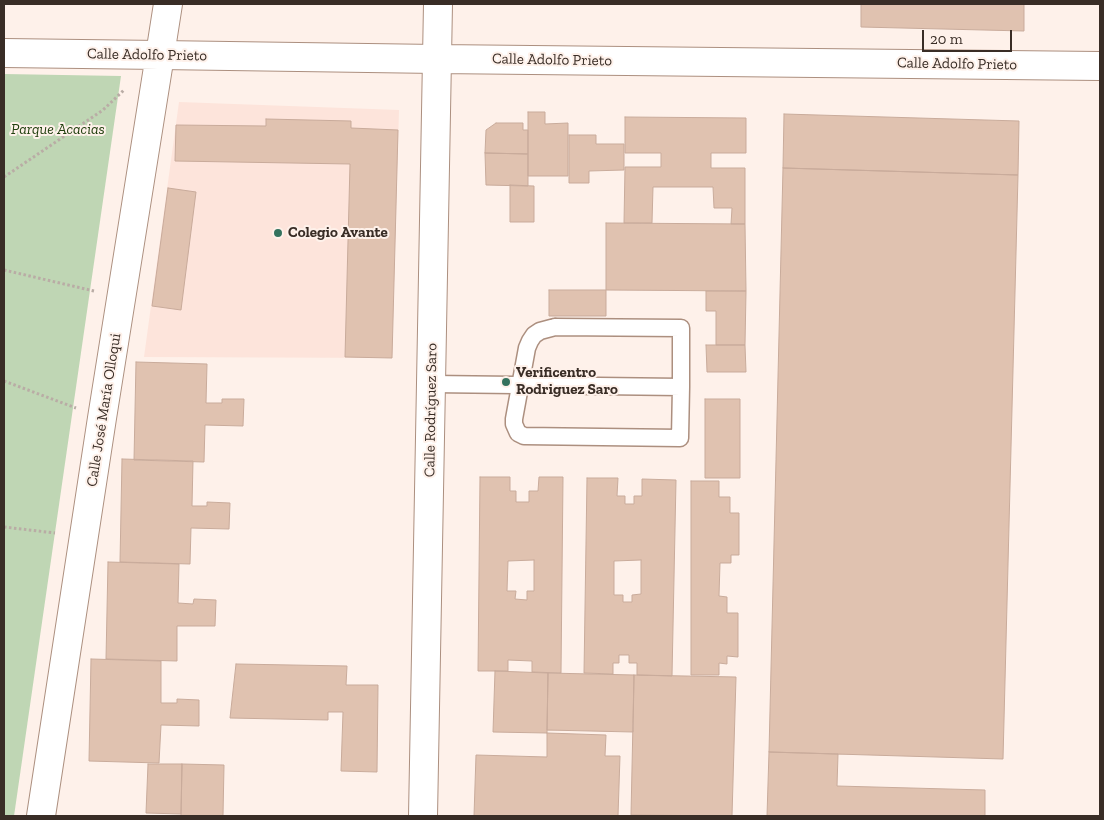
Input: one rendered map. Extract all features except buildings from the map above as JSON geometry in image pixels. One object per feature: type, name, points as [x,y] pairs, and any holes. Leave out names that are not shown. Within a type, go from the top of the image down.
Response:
[{"type":"street","name":"Calle José María Olloqui","points":[[41,816],[168,4]]},
{"type":"street","name":"Calle Rodríguez Saro","points":[[423,816],[438,4]]},
{"type":"street","name":"Calle Adolfo Prieto","points":[[4,53],[1100,66]]},
{"type":"lane","points":[[555,326],[681,328],[680,438],[524,436],[518,432],[514,424],[520,386],[527,348],[534,335],[540,331],[555,326]]},
{"type":"lane","points":[[432,384],[681,387]]},
{"type":"path","points":[[4,177],[103,110],[125,89]]},
{"type":"path","points":[[4,270],[121,298]]},
{"type":"path","points":[[4,381],[102,418]]},
{"type":"path","points":[[4,527],[63,534]]},
{"type":"shaded area","name":"Colegio Avante","points":[[179,102],[399,110],[392,358],[144,357]]},
{"type":"green space","name":"Parque Acacias","points":[[4,74],[121,76],[14,816],[4,816]]},
{"type":"place","name":"Colegio Avante","points":[[278,233]]},
{"type":"place","name":"Verificentro Rodriguez Saro","points":[[506,382]]}]
